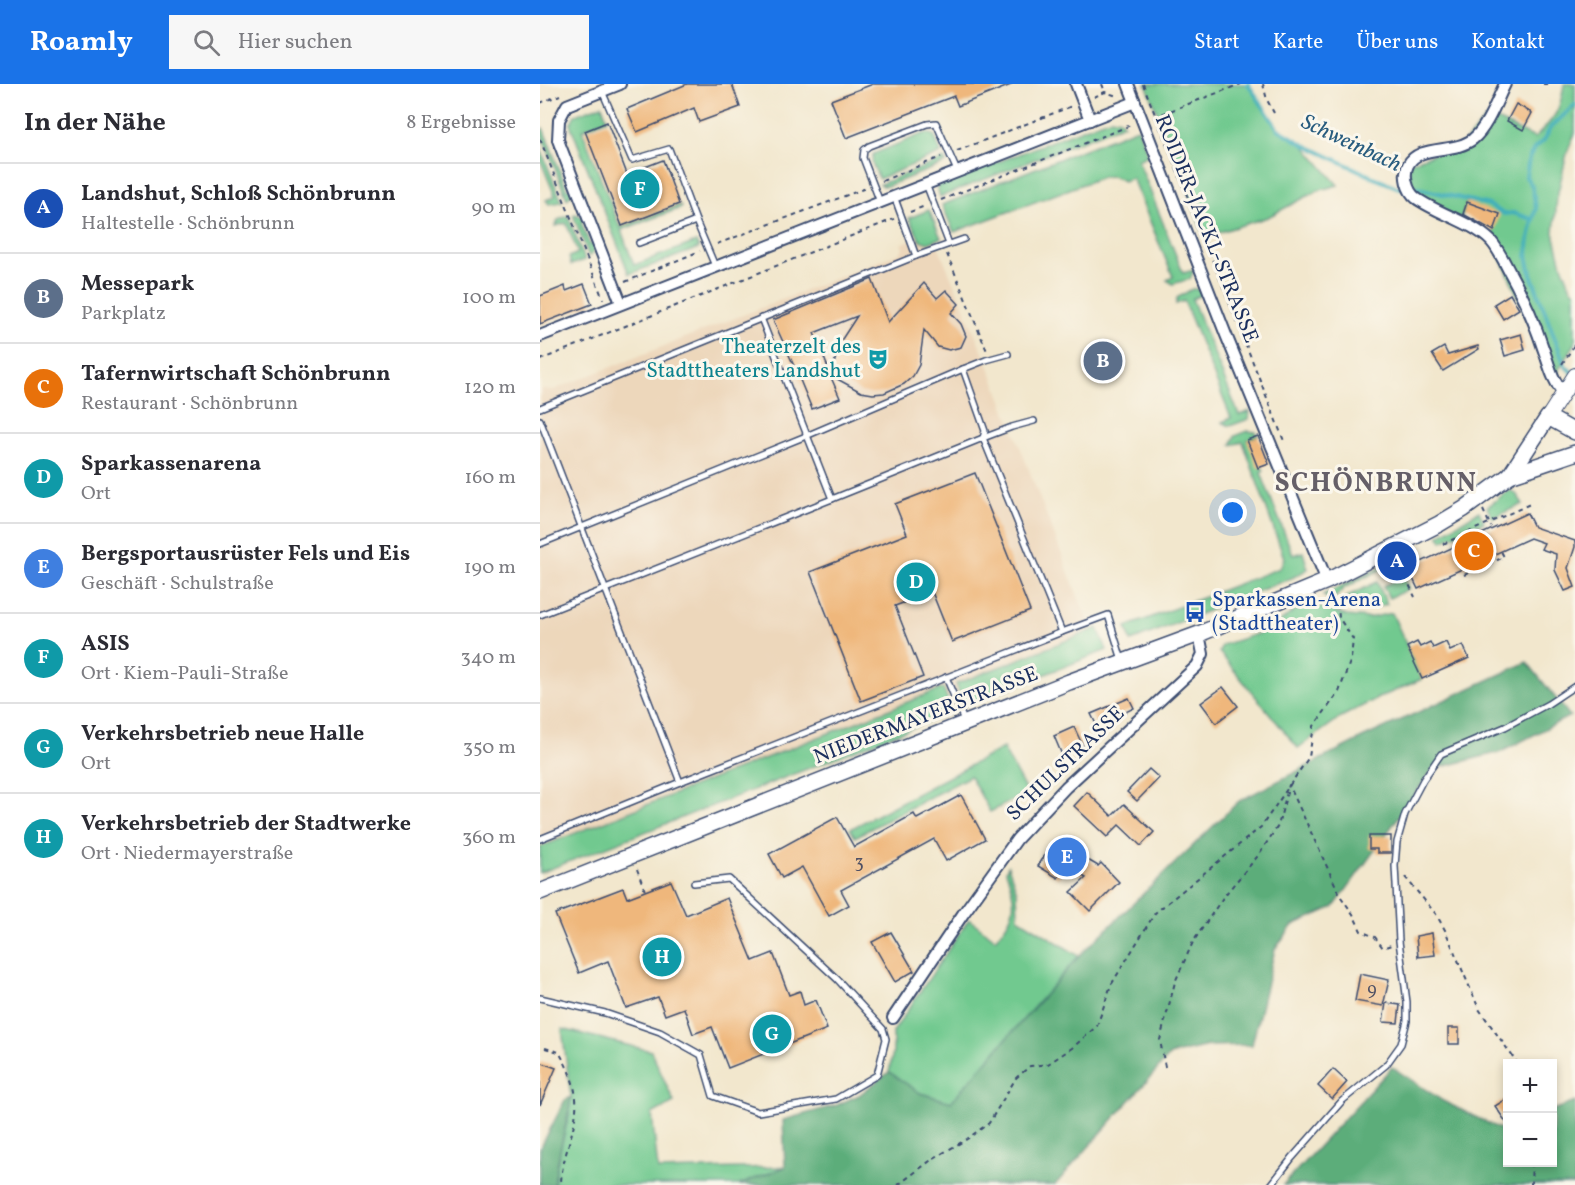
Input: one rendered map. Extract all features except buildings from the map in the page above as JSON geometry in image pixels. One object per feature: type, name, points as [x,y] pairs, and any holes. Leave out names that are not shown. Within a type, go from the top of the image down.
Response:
[{"type":"main road","points":[[1510,475],[1548,417],[1575,432]]},
{"type":"main road","points":[[1327,581],[1439,524],[1464,509],[1510,475],[1575,453]]},
{"type":"main road","name":"NIEDERMAYERSTRASSE","points":[[540,892],[1123,661],[1199,634],[1327,581]]},
{"type":"street","points":[[620,84],[567,105],[559,120],[558,140],[621,303]]},
{"type":"street","points":[[1076,84],[1090,120]]},
{"type":"street","points":[[1128,84],[1135,102]]},
{"type":"street","points":[[1505,84],[1481,129],[1473,139],[1453,148],[1421,152],[1408,164],[1405,172],[1406,181],[1414,197],[1490,240],[1499,252],[1532,318],[1555,383],[1570,383]]},
{"type":"street","name":"ROIDER-JACKL-STRASSE","points":[[540,336],[1135,102],[1226,335],[1327,581]]},
{"type":"street","points":[[1548,417],[1570,383]]},
{"type":"street","name":"SCHULSTRASSE","points":[[893,1018],[1017,839],[1066,787],[1197,666],[1203,654],[1199,634]]},
{"type":"lane","points":[[602,91],[632,160],[669,149],[715,266]]},
{"type":"lane","points":[[880,201],[863,158],[864,150],[869,146],[927,124],[936,123],[957,171]]},
{"type":"lane","points":[[926,183],[946,245]]},
{"type":"lane","points":[[894,196],[916,256]]},
{"type":"lane","points":[[639,243],[696,221]]},
{"type":"lane","points":[[540,408],[916,256],[964,239]]},
{"type":"lane","points":[[761,318],[832,499]]},
{"type":"lane","points":[[540,544],[806,436],[963,369],[1008,354]]},
{"type":"lane","points":[[963,369],[985,430],[983,438],[1062,632]]},
{"type":"lane","points":[[540,420],[680,782]]},
{"type":"lane","points":[[540,615],[1012,426],[1034,421]]},
{"type":"lane","points":[[540,839],[1108,615],[1123,661]]},
{"type":"lane","points":[[946,677],[965,723]]},
{"type":"lane","points":[[1271,1185],[1342,1101],[1386,1065],[1401,1044],[1407,1021],[1407,1002],[1399,941],[1395,866],[1397,842],[1405,814],[1422,780],[1441,754],[1505,727],[1548,704],[1575,686]]},
{"type":"lane","points":[[540,998],[605,1013],[660,1032],[701,1055],[713,1096],[758,1112],[836,1099],[877,1075],[886,1039],[883,1029],[837,979],[729,879],[694,883]]},
{"type":"lane","points":[[883,1029],[893,1018]]},
{"type":"path","points":[[1102,84],[1105,92]]},
{"type":"path","points":[[1143,84],[1285,444]]},
{"type":"path","points":[[540,360],[1142,121],[1242,84]]},
{"type":"path","points":[[1263,84],[1267,100],[1274,113]]},
{"type":"path","points":[[1543,84],[1552,84]]},
{"type":"path","points":[[540,139],[607,308]]},
{"type":"path","points":[[946,245],[991,358]]},
{"type":"path","points":[[1559,369],[1575,344]]},
{"type":"path","points":[[1443,544],[1530,504]]},
{"type":"path","points":[[1464,575],[1504,557],[1501,551]]},
{"type":"path","points":[[1396,557],[1414,597]]},
{"type":"path","points":[[1472,564],[1474,570]]},
{"type":"path","points":[[898,1185],[934,1158],[989,1123],[1016,1078],[1030,1066],[1048,1064],[1072,1048],[1097,1026],[1112,985],[1155,913],[1261,827],[1309,757],[1314,726],[1339,692],[1351,659],[1353,639],[1339,618],[1338,607]]},
{"type":"path","points":[[1289,784],[1341,897],[1353,914],[1361,932],[1375,938],[1383,948],[1399,941]]},
{"type":"path","points":[[1165,1067],[1160,1040],[1175,982],[1193,942],[1224,896],[1257,857],[1278,826],[1289,784]]},
{"type":"path","points":[[631,855],[645,891]]},
{"type":"path","points":[[1395,866],[1436,914],[1479,1009],[1514,1059]]},
{"type":"path","points":[[545,1048],[559,1052],[568,1066],[576,1100],[576,1113],[561,1173],[561,1185]]},
{"type":"path","points":[[1531,1185],[1532,1167]]},
{"type":"shaded area","points":[[918,237],[928,243],[935,240],[939,248],[989,367],[1095,640],[540,857],[540,389],[553,390],[900,253],[903,248],[901,244]]},
{"type":"green space","points":[[1146,84],[1248,84],[1278,129],[1303,144],[1338,185],[1317,191],[1268,217],[1204,237]]},
{"type":"green space","points":[[1564,84],[1575,84],[1575,133],[1567,153],[1557,197],[1554,233],[1562,265],[1571,288],[1575,292],[1575,344],[1559,369],[1555,383],[1492,237],[1494,231],[1467,202],[1460,221],[1414,197],[1408,163],[1463,144],[1488,116],[1535,138],[1555,114]]},
{"type":"green space","points":[[602,105],[607,119],[582,130],[620,227],[680,205],[681,208],[621,230],[634,265],[696,242],[699,248],[629,274],[570,124],[575,115]]},
{"type":"green space","points":[[1111,118],[1120,120],[1124,124],[940,197],[937,187],[939,185]]},
{"type":"green space","points":[[543,128],[567,189],[572,188],[571,195],[567,199],[540,131]]},
{"type":"green space","points":[[1138,128],[1148,155],[1138,160],[1183,273],[1194,270],[1190,279],[1173,284],[1167,280],[1173,277],[1132,178],[1124,181],[1112,176],[1102,177],[954,232],[942,205]]},
{"type":"green space","points":[[925,133],[934,135],[941,153],[879,179],[872,163],[873,154]]},
{"type":"green space","points":[[540,147],[562,202],[549,204],[546,200],[555,196],[540,159]]},
{"type":"green space","points":[[944,159],[946,163],[887,186],[880,184]]},
{"type":"green space","points":[[929,210],[941,238],[928,243],[920,240],[909,218]]},
{"type":"green space","points":[[576,214],[585,219],[581,222],[590,245],[595,243],[594,252],[589,257],[573,215]]},
{"type":"green space","points":[[568,216],[585,260],[571,265],[569,257],[578,253],[566,223],[556,226],[558,220]]},
{"type":"green space","points":[[1192,289],[1202,291],[1203,294],[1192,299],[1239,415],[1250,411],[1249,419],[1230,426],[1222,422],[1231,418],[1184,301],[1176,304],[1177,298]]},
{"type":"green space","points":[[1248,431],[1256,432],[1258,436],[1247,440],[1264,471],[1261,473],[1293,555],[1303,552],[1308,569],[1292,578],[1131,641],[1126,627],[1280,568],[1284,558],[1243,442],[1231,445],[1235,436]]},
{"type":"green space","points":[[1510,490],[1523,504],[1492,518],[1487,507]]},
{"type":"green space","points":[[1479,511],[1484,522],[1442,541],[1439,535]]},
{"type":"green space","points":[[1395,560],[1396,562],[1344,588],[1333,600],[1323,595]]},
{"type":"green space","points":[[1403,577],[1409,589],[1389,598],[1383,586]]},
{"type":"green space","points":[[1377,582],[1387,604],[1360,608],[1346,602],[1346,598],[1350,595]]},
{"type":"green space","points":[[1310,604],[1347,616],[1368,618],[1392,613],[1422,679],[1341,717],[1298,748],[1219,652],[1222,645],[1269,630],[1294,611]]},
{"type":"green space","points":[[1098,628],[1107,650],[964,706],[956,684]]},
{"type":"green space","points":[[1527,662],[1570,716],[1501,752],[1433,769],[1334,907],[1293,925],[1275,949],[1252,1045],[1208,1046],[1170,1055],[1055,1185],[739,1185],[785,1167],[783,1120],[837,1105],[859,1095],[889,1072],[920,1093],[951,1102],[1079,956],[1239,801],[1362,738]]},
{"type":"green space","points":[[943,688],[953,712],[540,873],[540,847]]},
{"type":"green space","points":[[1003,748],[1027,793],[990,812],[970,776],[855,837],[850,829]]},
{"type":"green space","points":[[1008,866],[1017,892],[1018,918],[1079,956],[951,1102],[920,1093],[889,1072],[893,1052],[893,1032],[969,919],[995,939],[1003,930],[1013,907],[1012,891],[1006,871]]},
{"type":"green space","points":[[562,1029],[651,1051],[674,1102],[652,1114],[658,1170],[785,1167],[741,1185],[554,1185],[571,1097]]},
{"type":"green space","points":[[1392,1067],[1443,1101],[1500,1129],[1503,1128],[1503,1167],[1557,1167],[1557,1109],[1575,1102],[1575,1185],[1283,1185]]},
{"type":"green space","points":[[571,1097],[554,1185],[540,1185],[540,1149],[565,1100]]},
{"type":"waterway","name":"Schweinbach","points":[[1248,84],[1278,129],[1303,144],[1399,188],[1422,189],[1489,205],[1504,214],[1513,213],[1532,219]]},
{"type":"waterway","name":"Schweinbach","points":[[1572,372],[1565,366],[1531,274],[1527,256],[1536,208],[1532,186],[1526,177],[1529,158],[1534,149],[1544,140],[1551,127],[1575,105]]},
{"type":"place","name":"ASIS","points":[[640,189]]},
{"type":"place","name":"Theaterzelt des Stadttheaters Landshut","points":[[878,359]]},
{"type":"place","name":"Messepark","points":[[1103,361]]},
{"type":"place","name":"Tafernwirtschaft Schönbrunn","points":[[1474,551]]},
{"type":"place","name":"Landshut, Schloß Schönbrunn","points":[[1397,561]]},
{"type":"place","name":"Sparkassenarena","points":[[916,582]]},
{"type":"place","name":"Sparkassen-Arena (Stadttheater)","points":[[1195,612]]},
{"type":"place","name":"Bergsportausrüster Fels und Eis","points":[[1067,857]]},
{"type":"place","name":"Verkehrsbetrieb der Stadtwerke","points":[[662,957]]},
{"type":"place","name":"Verkehrsbetrieb neue Halle","points":[[772,1034]]},
{"type":"district","name":"SCHÖNBRUNN","points":[[1376,484]]}]
